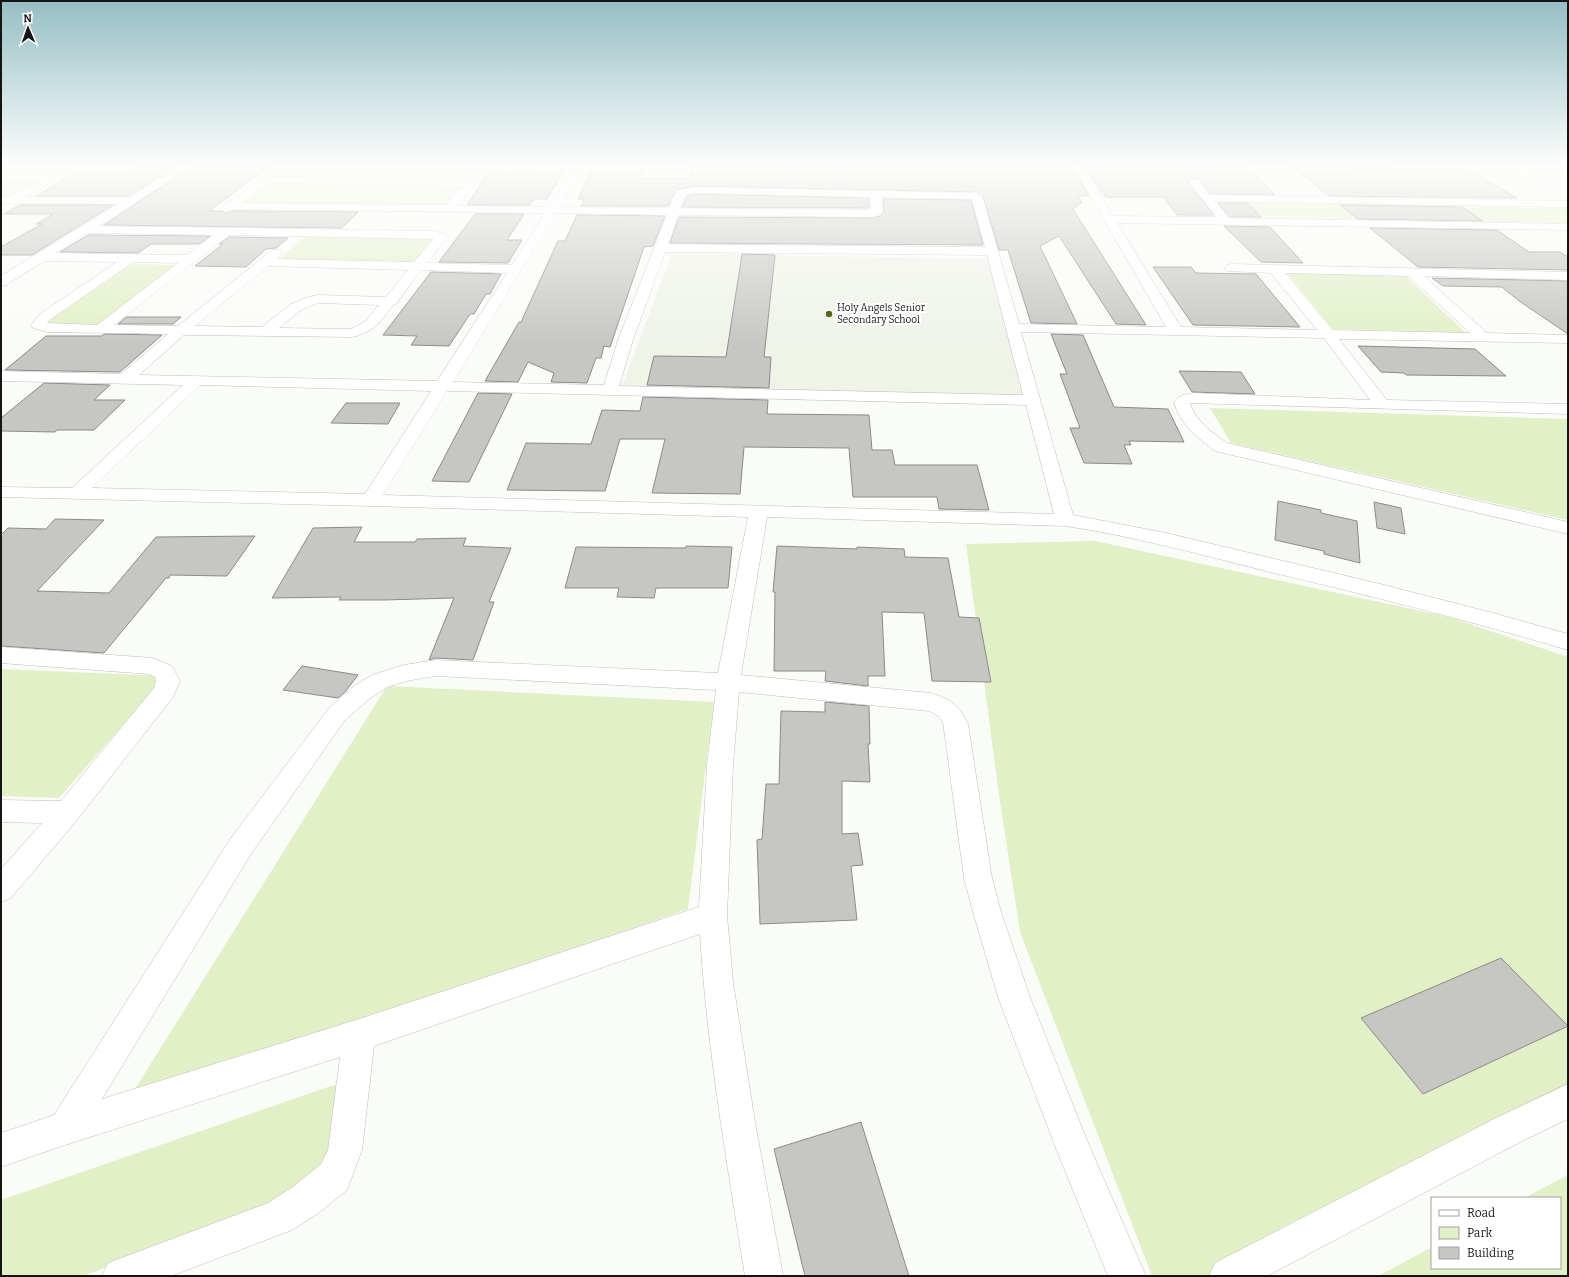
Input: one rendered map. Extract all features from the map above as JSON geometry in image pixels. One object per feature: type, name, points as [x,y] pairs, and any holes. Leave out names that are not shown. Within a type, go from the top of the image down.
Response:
[{"type":"street","points":[[1,282],[91,226]]},
{"type":"street","points":[[198,231],[205,226]]},
{"type":"street","points":[[370,500],[542,226]]},
{"type":"street","points":[[610,390],[619,357],[661,248],[668,226]]},
{"type":"street","points":[[985,226],[1065,520]]},
{"type":"street","points":[[1114,226],[1176,331]]},
{"type":"street","points":[[1488,226],[1568,227]]},
{"type":"street","points":[[86,229],[440,236],[441,239],[370,325],[362,330],[352,333],[47,328],[38,325],[46,316],[129,259]]},
{"type":"street","points":[[100,329],[226,231]]},
{"type":"street","points":[[125,379],[180,331],[299,233]]},
{"type":"street","points":[[661,248],[992,251]]},
{"type":"street","points":[[41,257],[191,259]]},
{"type":"street","points":[[264,262],[516,269]]},
{"type":"street","points":[[1231,268],[1568,276]]},
{"type":"street","points":[[1275,269],[1328,334],[1382,405]]},
{"type":"street","points":[[1412,272],[1483,337]]},
{"type":"street","points":[[265,332],[300,303],[309,300],[391,301]]},
{"type":"street","points":[[1013,328],[1568,339]]},
{"type":"street","points":[[1,376],[1032,400]]},
{"type":"street","points":[[76,494],[197,380]]},
{"type":"street","points":[[1568,409],[1382,405],[1194,398],[1186,399],[1182,402],[1182,408],[1188,416],[1206,436],[1222,448],[1568,528]]},
{"type":"street","points":[[1,492],[370,500],[1065,520],[1090,523],[1160,538],[1322,577],[1510,624],[1568,642]]},
{"type":"street","points":[[758,512],[728,682],[720,765],[713,916],[720,997],[739,1130],[764,1276]]},
{"type":"street","points":[[1,655],[153,666],[164,672],[168,681],[165,691],[68,812],[1,889]]},
{"type":"street","points":[[65,1128],[242,846],[337,714],[361,693],[380,681],[404,673],[436,668],[728,682],[931,702],[942,706],[951,714],[956,724],[978,878],[989,920],[1020,1012],[1074,1151],[1127,1276]]},
{"type":"street","points":[[1,810],[68,812]]},
{"type":"street","points":[[1,1150],[65,1128],[358,1035],[713,916]]},
{"type":"street","points":[[121,1276],[279,1217],[307,1199],[334,1178],[345,1150],[358,1035]]},
{"type":"street","points":[[1228,1276],[1508,1130],[1568,1101]]},
{"type":"shaded area","points":[[672,253],[989,259],[1027,395],[622,386]]},
{"type":"green space","points":[[307,235],[441,238],[420,263],[278,260]]},
{"type":"green space","points":[[131,264],[180,265],[100,325],[44,323]]},
{"type":"green space","points":[[1286,273],[1406,276],[1466,333],[1332,329]]},
{"type":"green space","points":[[1210,408],[1568,419],[1568,520],[1231,443]]},
{"type":"green space","points":[[1095,541],[1449,617],[1568,657],[1568,1098],[1232,1276],[1152,1276],[1020,932],[998,788],[966,544]]},
{"type":"green space","points":[[1,669],[166,676],[59,798],[1,796]]},
{"type":"green space","points":[[387,686],[714,702],[688,909],[125,1105]]},
{"type":"green space","points":[[360,1076],[349,1178],[83,1276],[1,1276],[1,1200]]},
{"type":"green space","points":[[1568,1175],[1568,1276],[1378,1276],[1431,1248],[1431,1269],[1561,1269],[1561,1197],[1526,1197]]},
{"type":"building","points":[[39,226],[80,226],[32,255],[1,255],[1,247]]},
{"type":"building","points":[[151,226],[344,226],[342,228]]},
{"type":"building","points":[[466,226],[516,226],[507,240],[522,240],[508,263],[439,262]]},
{"type":"building","points":[[572,226],[661,226],[653,246],[644,247],[610,347],[604,346],[601,358],[596,358],[587,383],[551,382],[554,373],[528,362],[518,382],[485,381],[519,322],[521,322],[558,241],[565,241]]},
{"type":"building","points":[[676,226],[978,226],[983,245],[670,243]]},
{"type":"building","points":[[992,226],[1083,226],[1146,325],[1116,324],[1059,236],[1040,246],[1077,324],[1031,323],[1008,250],[999,250]]},
{"type":"building","points":[[1224,226],[1270,227],[1303,263],[1261,262]]},
{"type":"building","points":[[1370,228],[1497,230],[1529,252],[1560,252],[1568,257],[1568,270],[1418,267]]},
{"type":"building","points":[[88,235],[210,236],[199,244],[151,244],[138,253],[60,252]]},
{"type":"building","points":[[229,237],[288,238],[276,248],[266,249],[246,267],[195,266],[223,244],[219,244]]},
{"type":"building","points":[[742,254],[775,255],[764,357],[771,357],[769,388],[647,385],[654,356],[726,357]]},
{"type":"building","points":[[1153,267],[1191,267],[1196,273],[1256,274],[1300,327],[1193,325]]},
{"type":"building","points":[[431,272],[501,274],[490,294],[486,294],[474,314],[470,314],[449,346],[411,345],[417,336],[383,335]]},
{"type":"building","points":[[1432,278],[1568,281],[1568,334],[1519,301],[1502,287],[1443,286]]},
{"type":"building","points":[[126,317],[181,317],[173,324],[118,324]]},
{"type":"building","points":[[104,334],[162,335],[120,372],[5,370],[46,336],[102,336]]},
{"type":"building","points":[[1051,334],[1083,335],[1114,407],[1168,409],[1184,442],[1129,441],[1131,445],[1124,445],[1132,464],[1084,463],[1070,428],[1080,428],[1060,374],[1067,374]]},
{"type":"building","points":[[1358,346],[1475,349],[1506,376],[1406,375],[1404,373],[1381,372]]},
{"type":"building","points":[[1179,371],[1241,372],[1255,394],[1192,392]]},
{"type":"building","points":[[44,383],[110,385],[94,400],[125,400],[94,430],[57,430],[55,432],[1,431],[1,418]]},
{"type":"building","points":[[478,393],[512,394],[469,482],[432,481]]},
{"type":"building","points":[[643,397],[768,400],[767,414],[869,415],[872,450],[892,450],[895,465],[977,465],[989,510],[939,509],[937,497],[853,497],[849,448],[744,447],[740,494],[652,493],[665,439],[620,439],[605,491],[507,490],[526,443],[591,444],[602,410],[640,411]]},
{"type":"building","points":[[346,403],[400,403],[388,424],[331,423]]},
{"type":"building","points":[[1278,501],[1321,510],[1321,513],[1357,521],[1360,563],[1324,554],[1324,551],[1275,540]]},
{"type":"building","points":[[1374,502],[1401,508],[1405,534],[1377,528]]},
{"type":"building","points":[[55,519],[104,520],[37,591],[109,593],[156,537],[255,536],[227,576],[170,575],[169,578],[166,578],[104,653],[1,646],[1,535],[8,528],[46,529]]},
{"type":"building","points":[[362,527],[354,542],[415,542],[417,539],[466,538],[463,546],[511,548],[489,602],[494,602],[473,660],[436,658],[429,660],[454,598],[339,600],[341,597],[272,598],[313,528]]},
{"type":"building","points":[[686,546],[732,547],[728,588],[656,588],[654,598],[617,597],[619,588],[565,588],[576,547],[686,548]]},
{"type":"building","points":[[777,546],[904,549],[905,557],[948,558],[959,617],[979,618],[991,682],[932,681],[924,613],[882,612],[885,676],[868,676],[868,686],[825,681],[826,671],[774,671],[775,592],[773,592]]},
{"type":"building","points":[[302,666],[358,675],[345,692],[338,698],[283,690]]},
{"type":"building","points":[[825,702],[869,706],[870,744],[868,744],[870,782],[842,781],[842,834],[858,833],[863,865],[851,866],[857,920],[760,924],[757,840],[762,839],[766,784],[779,784],[781,711],[825,712]]},
{"type":"building","points":[[1501,958],[1568,1026],[1423,1094],[1361,1018]]},
{"type":"building","points":[[861,1122],[909,1276],[805,1276],[774,1149]]},
{"type":"place","name":"Holy Angels Senior Secondary School","points":[[829,314]]}]
